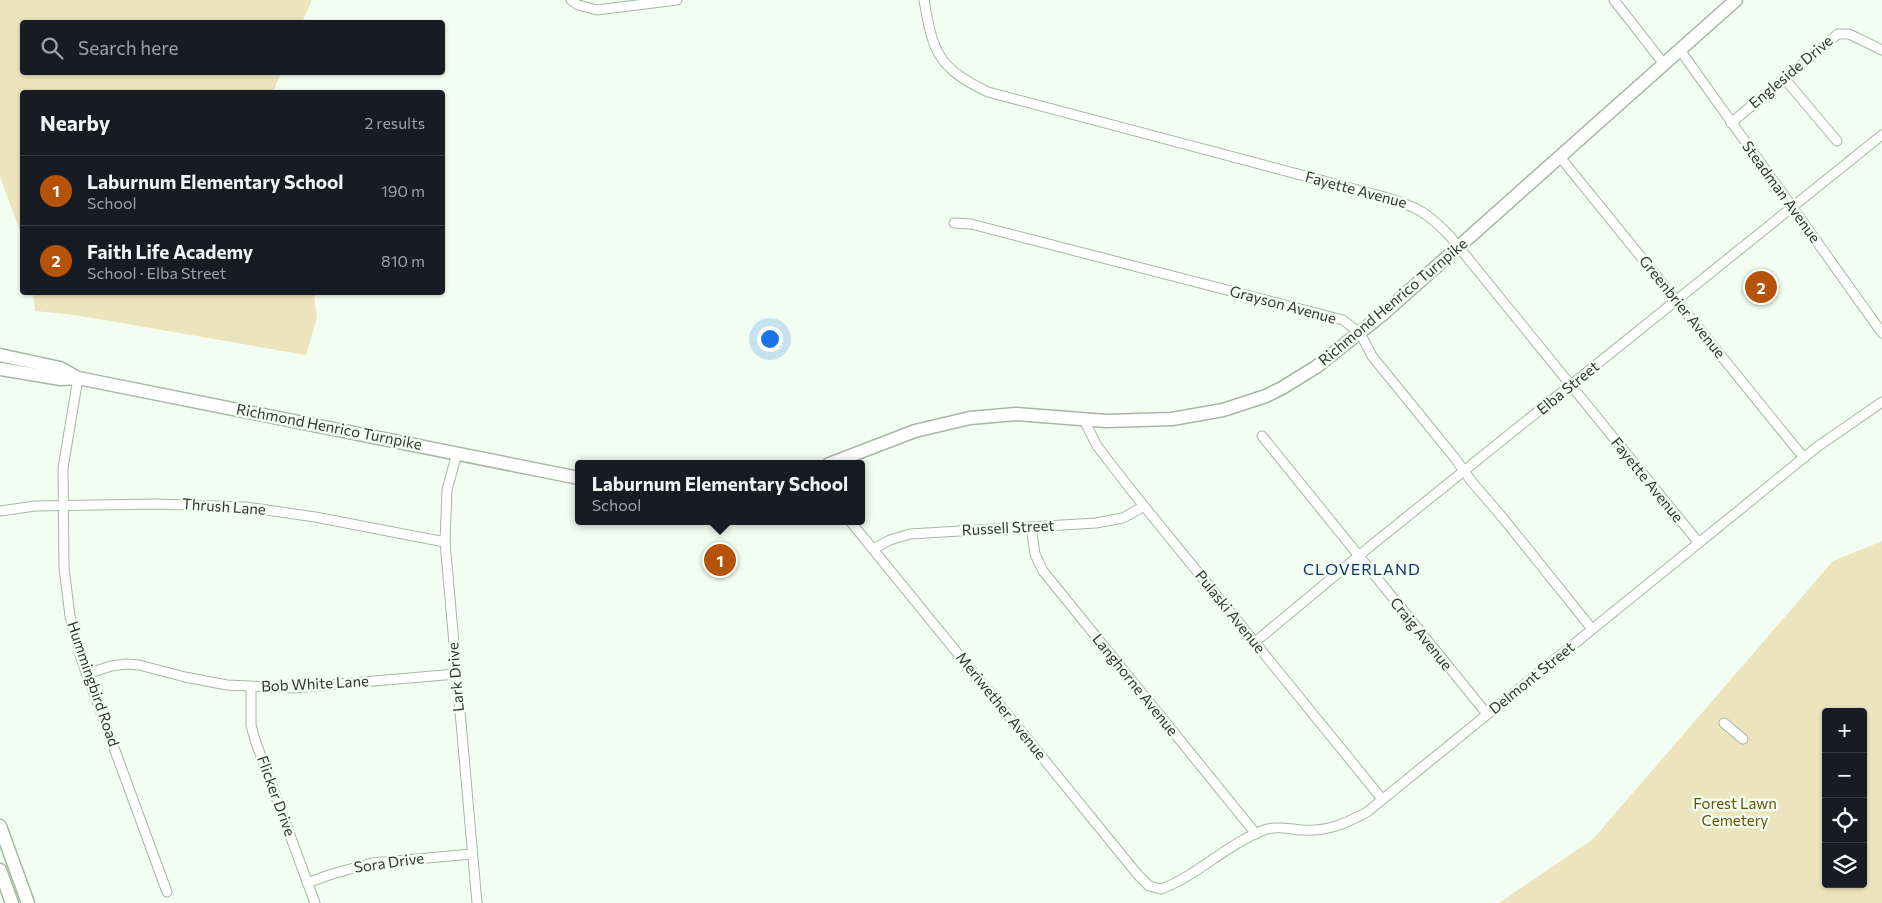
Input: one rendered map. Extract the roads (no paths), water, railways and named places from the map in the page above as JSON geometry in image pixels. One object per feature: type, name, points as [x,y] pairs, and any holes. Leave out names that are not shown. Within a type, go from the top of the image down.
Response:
[{"type":"main road","name":"Richmond Henrico Turnpike","points":[[839,460],[915,431],[970,418],[1016,414],[1106,421],[1172,419],[1206,414],[1266,396],[1301,377],[1360,333],[1736,0]]},
{"type":"main road","name":"Richmond Henrico Turnpike","points":[[0,355],[60,368],[78,378]]},
{"type":"main road","name":"Richmond Henrico Turnpike","points":[[0,369],[61,379],[78,378],[575,477]]},
{"type":"main road","points":[[0,826],[28,903]]},
{"type":"main road","points":[[0,870],[12,903]]},
{"type":"street","points":[[570,0],[578,6],[596,10],[677,0]]},
{"type":"street","name":"Fayette Avenue","points":[[924,0],[931,38],[939,57],[953,72],[969,83],[1006,98],[1388,198],[1415,207],[1430,216],[1458,247],[1699,543]]},
{"type":"street","points":[[1614,0],[1664,64]]},
{"type":"street","name":"Engleside Drive","points":[[1731,123],[1838,34],[1849,34],[1882,50]]},
{"type":"street","name":"Steadman Avenue","points":[[1680,50],[1882,333]]},
{"type":"street","points":[[1784,78],[1837,141]]},
{"type":"street","name":"Elba Street","points":[[1255,642],[1882,135]]},
{"type":"street","name":"Greenbrier Avenue","points":[[1560,157],[1804,458]]},
{"type":"street","name":"Grayson Avenue","points":[[954,223],[971,224],[1343,320],[1360,333],[1372,356],[1592,629]]},
{"type":"street","name":"Hummingbird Road","points":[[78,378],[64,456],[63,506],[66,589],[76,642],[167,892]]},
{"type":"street","name":"Delmont Street","points":[[1155,889],[1167,887],[1256,834],[1273,828],[1313,830],[1342,825],[1366,812],[1804,458],[1857,418],[1882,402]]},
{"type":"street","name":"Pulaski Avenue","points":[[1084,420],[1097,446],[1144,506],[1382,799]]},
{"type":"street","name":"Craig Avenue","points":[[1262,436],[1487,714]]},
{"type":"street","name":"Lark Drive","points":[[457,453],[447,490],[444,524],[477,903]]},
{"type":"street","name":"Thrush Lane","points":[[0,511],[34,506],[156,504],[246,507],[316,516],[445,542]]},
{"type":"street","name":"Russell Street","points":[[872,550],[890,540],[910,534],[1115,520],[1144,506]]},
{"type":"street","name":"Meriwether Avenue","points":[[853,525],[1138,875],[1155,889]]},
{"type":"street","name":"Langhorne Avenue","points":[[1031,526],[1035,554],[1043,571],[1256,834]]},
{"type":"street","name":"Bob White Lane","points":[[87,674],[111,666],[126,664],[206,681],[251,687],[293,688],[456,674]]},
{"type":"street","name":"Flicker Drive","points":[[251,687],[251,725],[255,740],[315,903]]},
{"type":"street","points":[[1724,723],[1743,739]]},
{"type":"street","name":"Sora Drive","points":[[307,882],[372,864],[472,854]]},
{"type":"place","name":"Faith Life Academy","points":[[1761,287]]},
{"type":"place","name":"Laburnum Elementary School","points":[[720,560]]},
{"type":"district","name":"CLOVERLAND","points":[[1362,569]]},
{"type":"park label","name":"Forest Lawn Cemetery","points":[[1735,812]]}]
